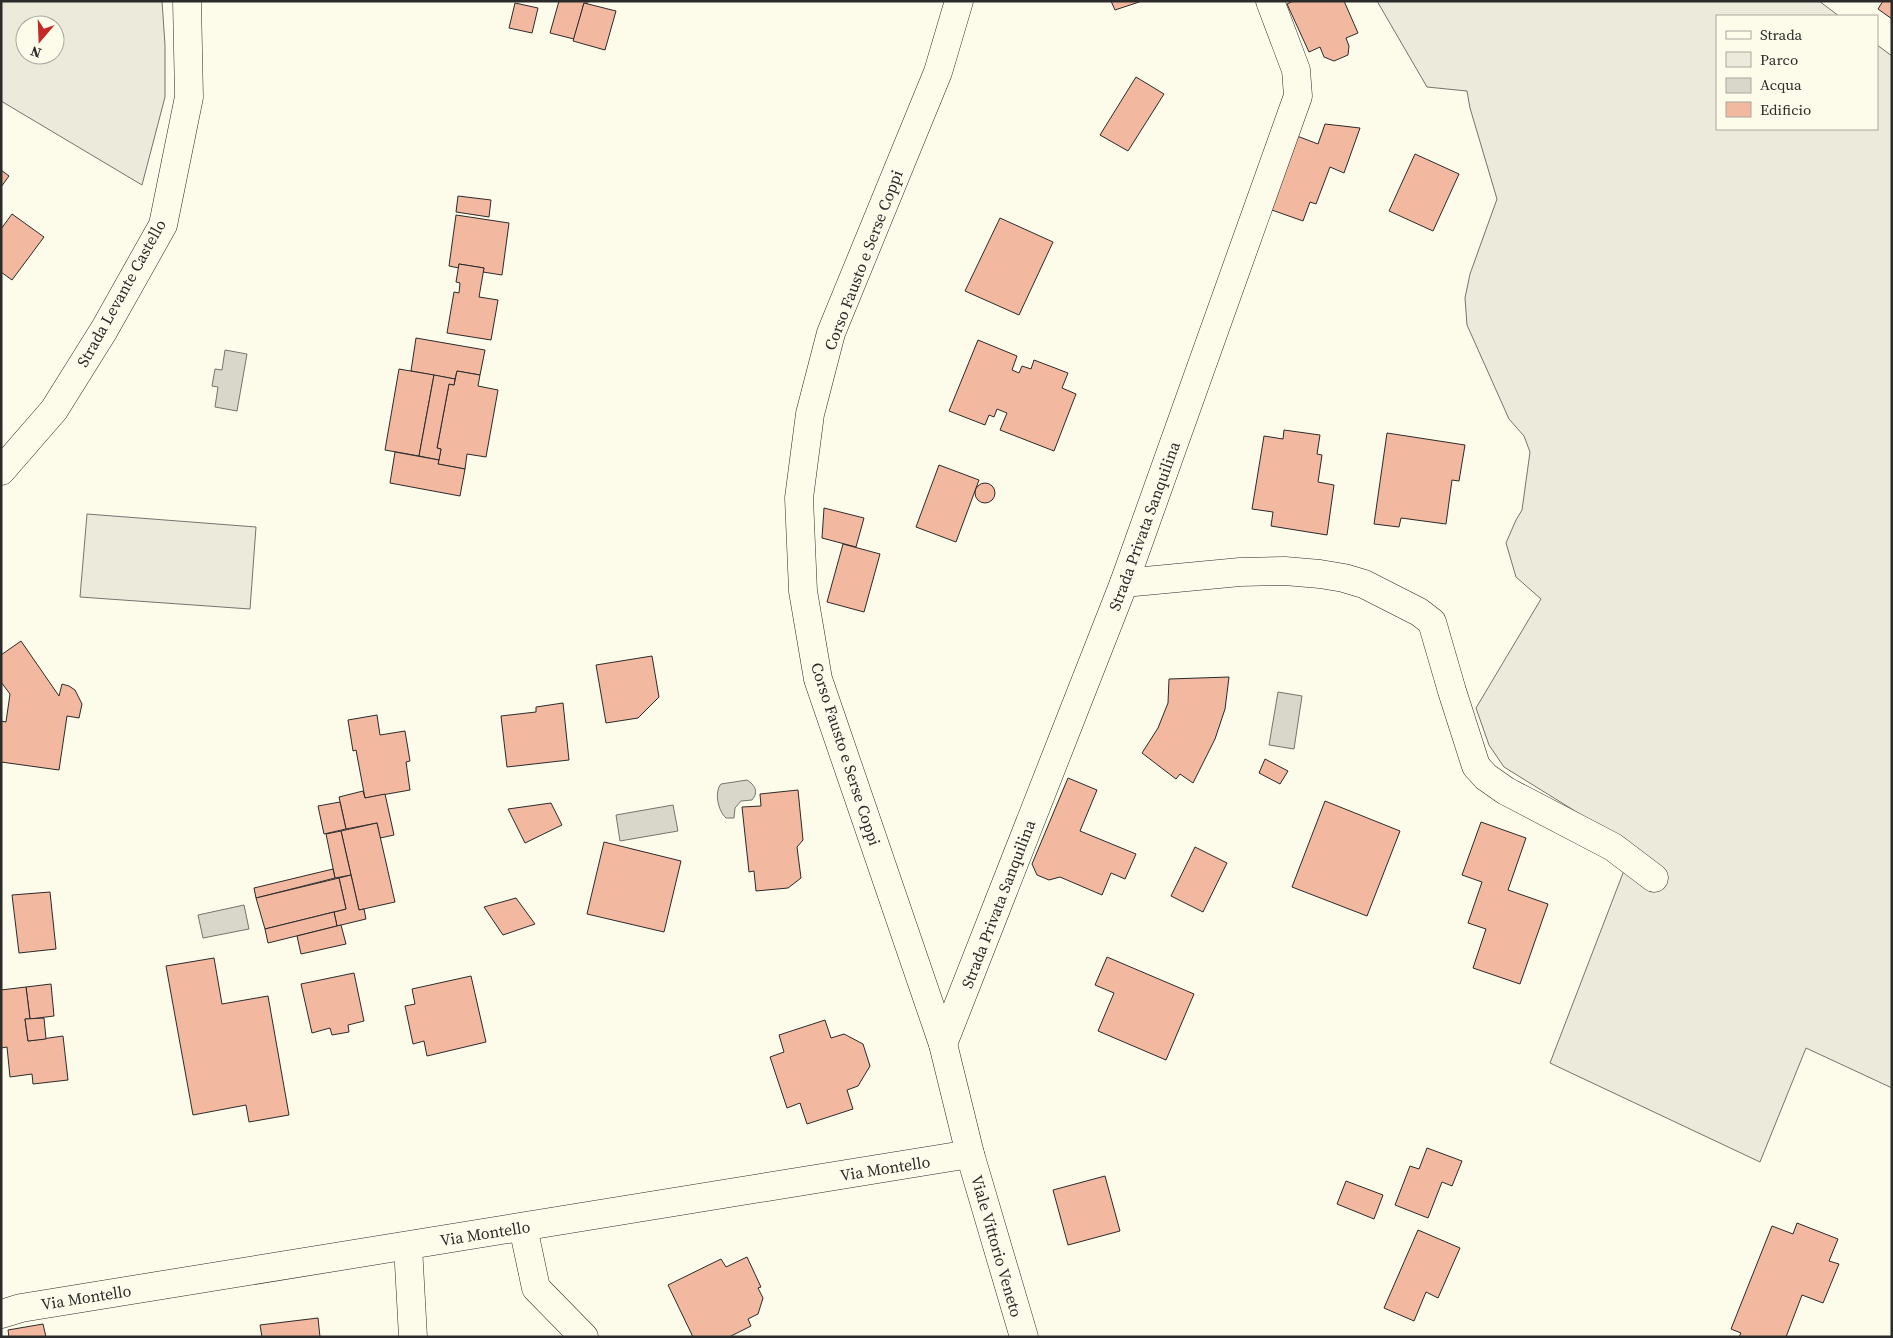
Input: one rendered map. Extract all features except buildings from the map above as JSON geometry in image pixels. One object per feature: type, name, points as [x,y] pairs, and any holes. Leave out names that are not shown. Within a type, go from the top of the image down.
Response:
[{"type":"street","name":"Strada Levante Castello","points":[[1,471],[54,410],[104,330],[163,225],[189,97],[187,1]]},
{"type":"street","name":"Corso Fausto e Serse Coppi","points":[[960,1],[938,72],[831,333],[810,414],[799,498],[803,591],[818,679],[943,1044],[970,1154]]},
{"type":"street","name":"Strada Privata Sanquilina","points":[[943,1044],[1124,583],[1298,96],[1296,70],[1270,1]]},
{"type":"street","points":[[1124,583],[1240,572],[1284,571],[1320,574],[1364,584],[1419,612],[1432,622],[1476,766],[1486,777],[1506,791],[1613,847],[1654,878]]},
{"type":"street","name":"Via Montello","points":[[1,1314],[21,1308],[970,1154]]},
{"type":"street","name":"Viale Vittorio Veneto","points":[[970,1154],[1024,1337]]},
{"type":"street","points":[[523,1227],[536,1288],[584,1337]]},
{"type":"street","points":[[408,1246],[412,1337]]},
{"type":"green space","points":[[1,1],[162,1],[165,45],[165,97],[142,185],[1,101]]},
{"type":"green space","points":[[1377,1],[1819,1],[1838,15],[1716,15],[1716,130],[1878,130],[1878,46],[1892,56],[1892,1088],[1806,1048],[1760,1162],[1550,1063],[1633,847],[1504,767],[1489,745],[1476,708],[1541,599],[1516,577],[1506,543],[1522,510],[1530,452],[1524,436],[1509,419],[1467,325],[1465,298],[1470,274],[1497,199],[1470,108],[1467,91],[1427,87]]},
{"type":"green space","points":[[87,514],[256,527],[250,609],[80,597]]},
{"type":"water","points":[[225,350],[247,354],[237,411],[215,407],[218,387],[212,386],[215,369],[222,370]]},
{"type":"water","points":[[1278,692],[1302,696],[1294,749],[1269,745]]},
{"type":"water","points":[[747,780],[756,791],[754,797],[752,800],[741,801],[735,808],[734,818],[726,818],[721,811],[718,801],[719,787],[721,784]]},
{"type":"water","points":[[673,805],[678,831],[620,841],[616,815]]},
{"type":"water","points":[[244,905],[249,929],[203,938],[198,915]]}]
